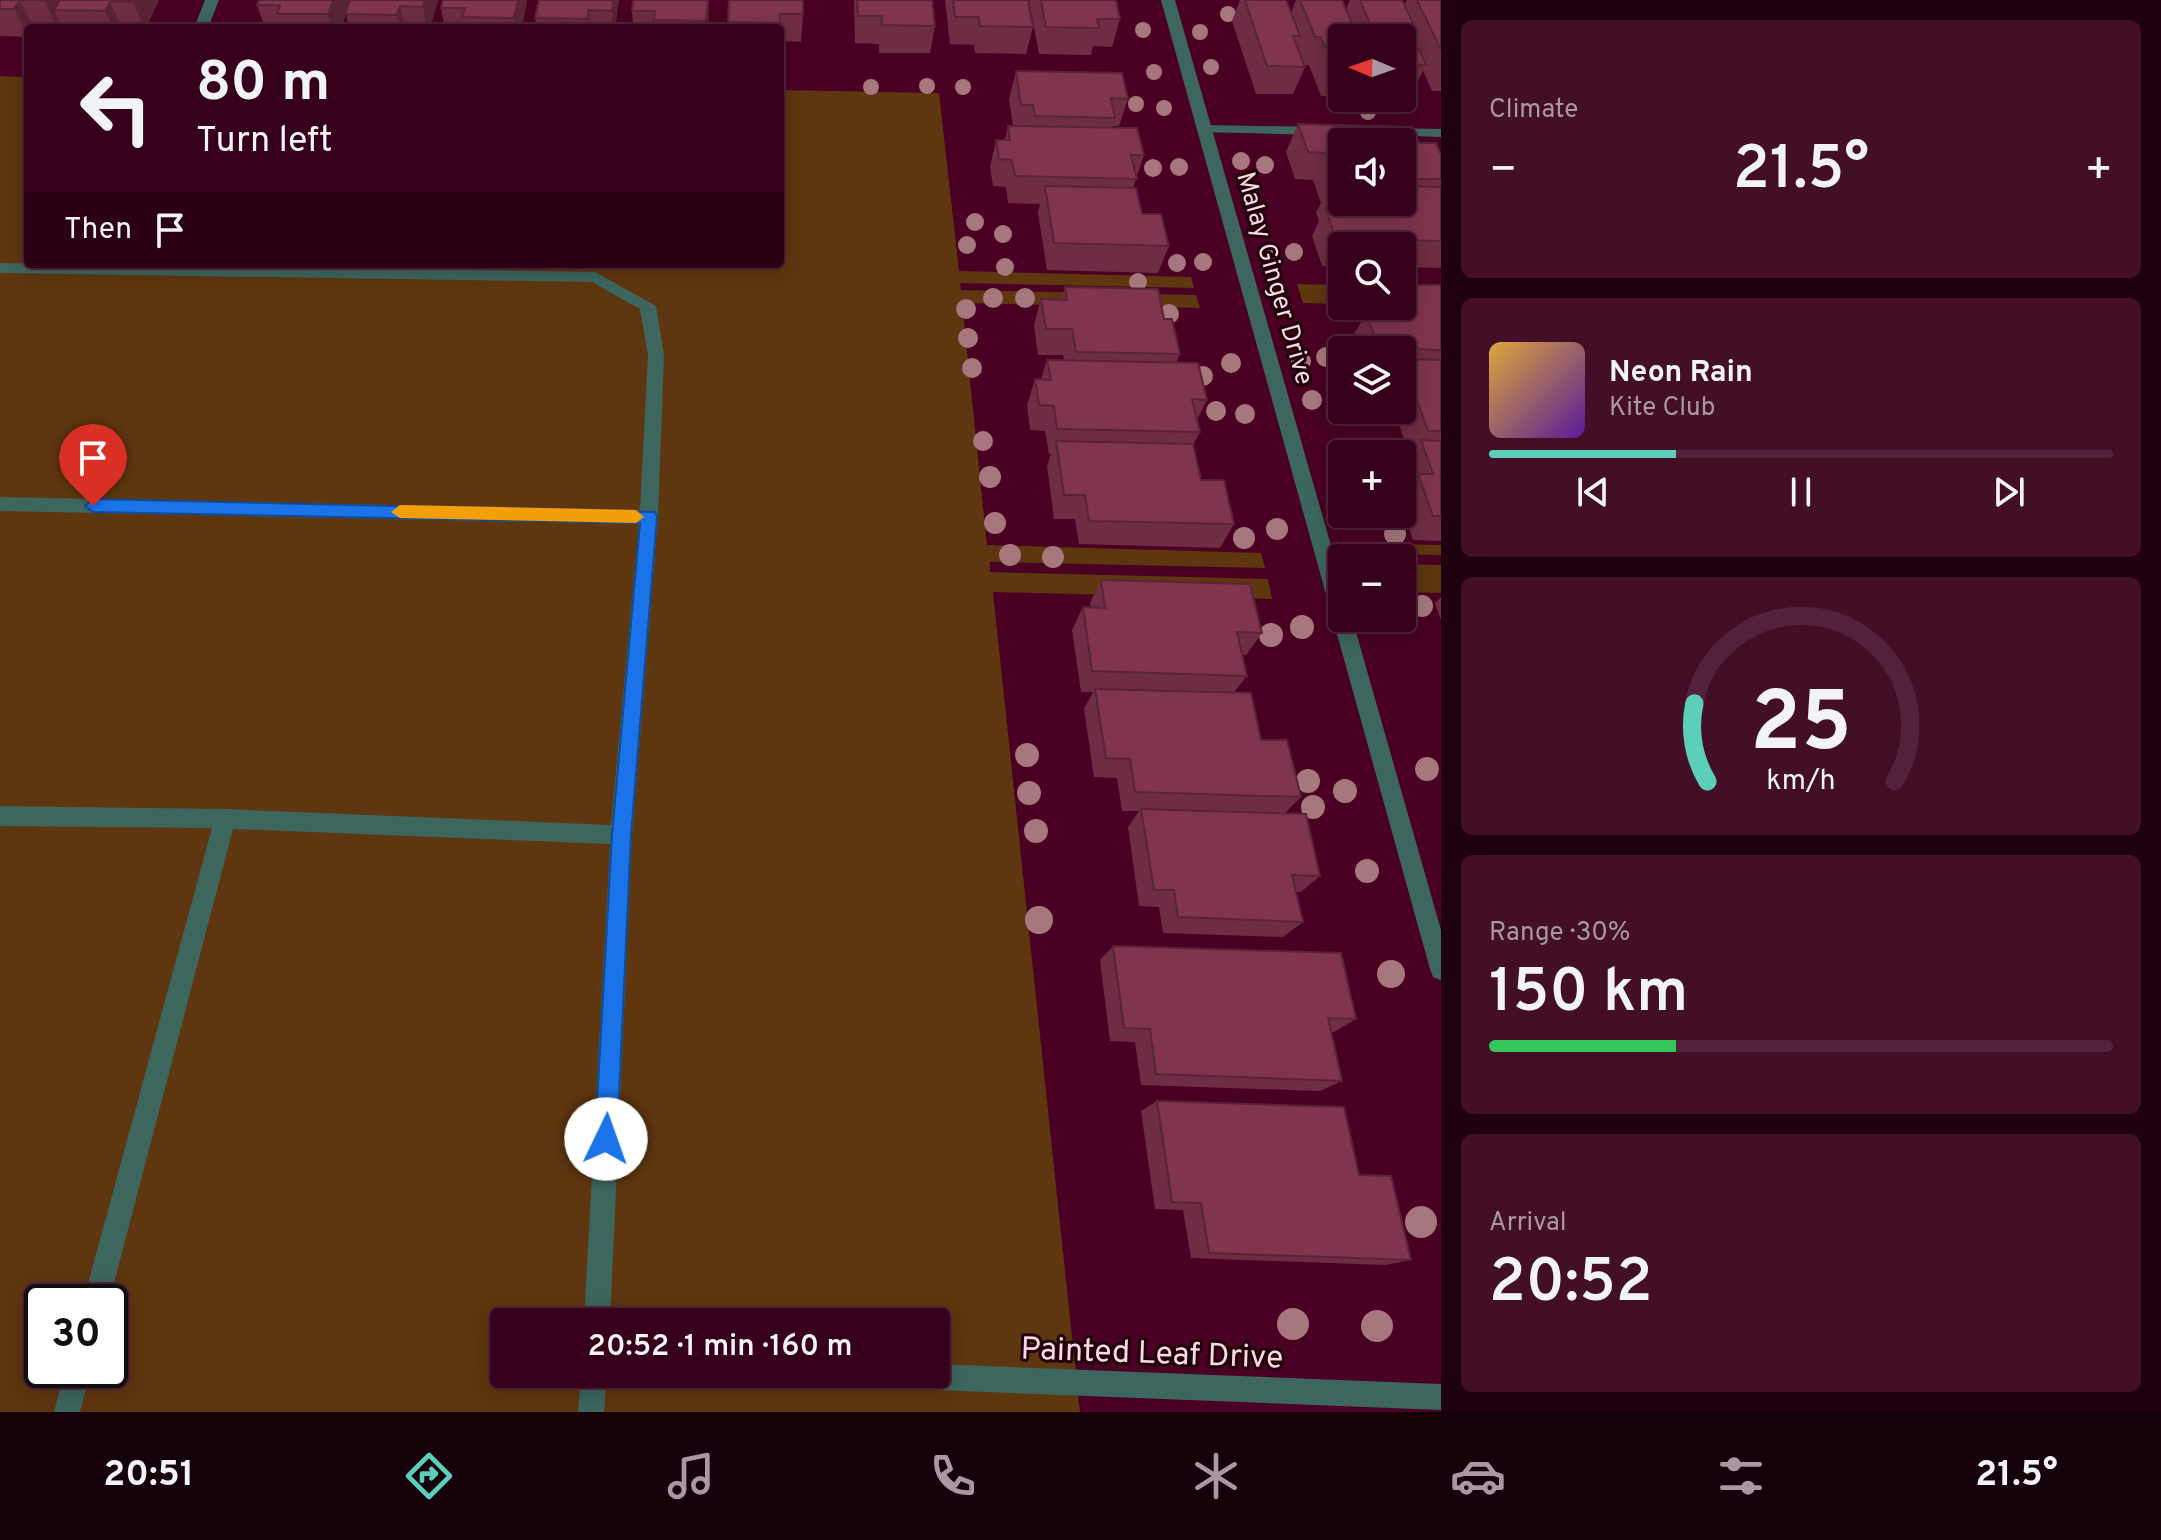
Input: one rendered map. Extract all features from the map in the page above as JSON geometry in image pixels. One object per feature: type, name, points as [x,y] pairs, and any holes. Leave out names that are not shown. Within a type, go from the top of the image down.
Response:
[{"type":"street","points":[[203,24],[212,0]]},
{"type":"street","name":"Malay Ginger Drive","points":[[1168,0],[1328,567]]},
{"type":"street","points":[[1205,129],[1328,131]]},
{"type":"street","points":[[1416,133],[1441,133]]},
{"type":"street","points":[[0,268],[24,268]]},
{"type":"street","points":[[150,268],[595,277],[648,306],[656,355],[649,517],[621,835],[598,1308]]},
{"type":"street","points":[[0,504],[649,517]]},
{"type":"street","name":"Malay Ginger Drive","points":[[1346,632],[1441,969]]},
{"type":"street","points":[[0,816],[225,819],[621,835]]},
{"type":"street","points":[[101,1284],[225,819]]},
{"type":"street","name":"Painted Leaf Drive","points":[[950,1378],[1441,1397]]},
{"type":"street","points":[[67,1412],[73,1388]]},
{"type":"street","points":[[591,1412],[593,1388]]},
{"type":"shaded area","points":[[0,76],[24,77],[24,268],[784,268],[784,90],[939,93],[959,271],[1191,277],[1194,288],[960,283],[961,290],[1196,295],[1200,308],[962,303],[987,545],[1261,553],[1265,568],[990,562],[990,572],[1268,579],[1272,599],[993,592],[1080,1412],[0,1412]]},
{"type":"shaded area","points":[[1297,284],[1328,285],[1328,304],[1303,303]]},
{"type":"shaded area","points":[[1416,545],[1441,545],[1441,555],[1416,555]]},
{"type":"shaded area","points":[[1416,564],[1441,565],[1441,593],[1416,592]]},
{"type":"building","points":[[0,0],[20,0],[14,9],[0,9]]},
{"type":"building","points":[[60,0],[134,0],[110,2],[105,11],[54,10]]},
{"type":"building","points":[[259,0],[333,0],[328,14],[277,14],[280,5],[257,5]]},
{"type":"building","points":[[350,0],[425,0],[423,7],[400,6],[397,15],[345,14]]},
{"type":"building","points":[[443,0],[518,0],[514,18],[462,17],[465,8],[441,8]]},
{"type":"building","points":[[539,0],[613,0],[612,11],[589,10],[587,19],[535,18]]},
{"type":"building","points":[[633,0],[708,0],[706,21],[654,20],[655,11],[632,11]]},
{"type":"building","points":[[729,0],[803,0],[803,14],[780,14],[780,23],[728,22]]},
{"type":"building","points":[[857,0],[932,0],[935,26],[882,25],[882,16],[858,16]]},
{"type":"building","points":[[953,0],[1028,0],[1033,27],[980,26],[979,17],[955,17]]},
{"type":"building","points":[[1041,0],[1116,0],[1120,19],[1097,19],[1099,28],[1046,27]]},
{"type":"building","points":[[1245,0],[1286,0],[1300,36],[1293,36],[1305,67],[1267,66]]},
{"type":"building","points":[[1300,0],[1342,0],[1352,24],[1328,24],[1328,54],[1321,37],[1315,37]]},
{"type":"building","points":[[1360,0],[1402,0],[1413,24],[1370,24]]},
{"type":"building","points":[[1417,0],[1441,0],[1441,50]]},
{"type":"building","points":[[1416,43],[1426,65],[1416,65]]},
{"type":"building","points":[[1016,71],[1122,73],[1128,99],[1111,98],[1115,118],[1035,116],[1033,105],[1021,105]]},
{"type":"building","points":[[1298,124],[1412,128],[1328,128],[1328,158],[1326,153],[1308,152]]},
{"type":"building","points":[[1008,126],[1137,128],[1144,155],[1131,155],[1137,179],[1015,176],[1012,160],[999,159],[996,140],[1010,140]]},
{"type":"building","points":[[1416,136],[1419,143],[1436,143],[1441,155],[1441,179],[1416,179]]},
{"type":"building","points":[[1045,186],[1136,188],[1142,214],[1161,214],[1169,246],[1054,243]]},
{"type":"building","points":[[1416,186],[1441,187],[1441,241],[1416,241],[1416,232],[1334,232],[1328,216],[1416,216]]},
{"type":"building","points":[[1416,285],[1441,285],[1441,350],[1416,349],[1416,336],[1375,336],[1369,320],[1416,320]]},
{"type":"building","points":[[1065,287],[1158,289],[1164,319],[1172,319],[1180,354],[1076,352],[1072,329],[1046,329],[1041,299],[1067,300]]},
{"type":"building","points":[[1416,359],[1441,360],[1441,431],[1428,431],[1416,397]]},
{"type":"building","points":[[1047,360],[1198,363],[1207,400],[1192,399],[1200,432],[1057,429],[1054,406],[1039,405],[1035,379],[1051,380]]},
{"type":"building","points":[[1421,440],[1441,441],[1441,516],[1433,516],[1418,474],[1433,474]]},
{"type":"building","points":[[1056,441],[1193,444],[1201,480],[1224,480],[1234,524],[1089,521],[1085,495],[1064,495]]},
{"type":"building","points":[[1101,580],[1250,584],[1262,633],[1237,632],[1247,676],[1092,671],[1083,607],[1105,608]]},
{"type":"building","points":[[1095,689],[1251,693],[1261,740],[1287,740],[1301,797],[1135,792],[1130,759],[1106,758]]},
{"type":"building","points":[[1141,809],[1306,814],[1320,876],[1292,875],[1303,922],[1178,917],[1174,890],[1154,890]]},
{"type":"building","points":[[1113,946],[1341,953],[1356,1019],[1328,1018],[1342,1081],[1156,1074],[1150,1029],[1124,1028]]},
{"type":"building","points":[[1157,1101],[1344,1107],[1359,1175],[1391,1176],[1411,1260],[1209,1253],[1201,1203],[1172,1202]]},
{"type":"slow traffic","points":[[400,512],[636,517]]},
{"type":"route","points":[[93,506],[649,517],[621,835],[606,1139]]}]
